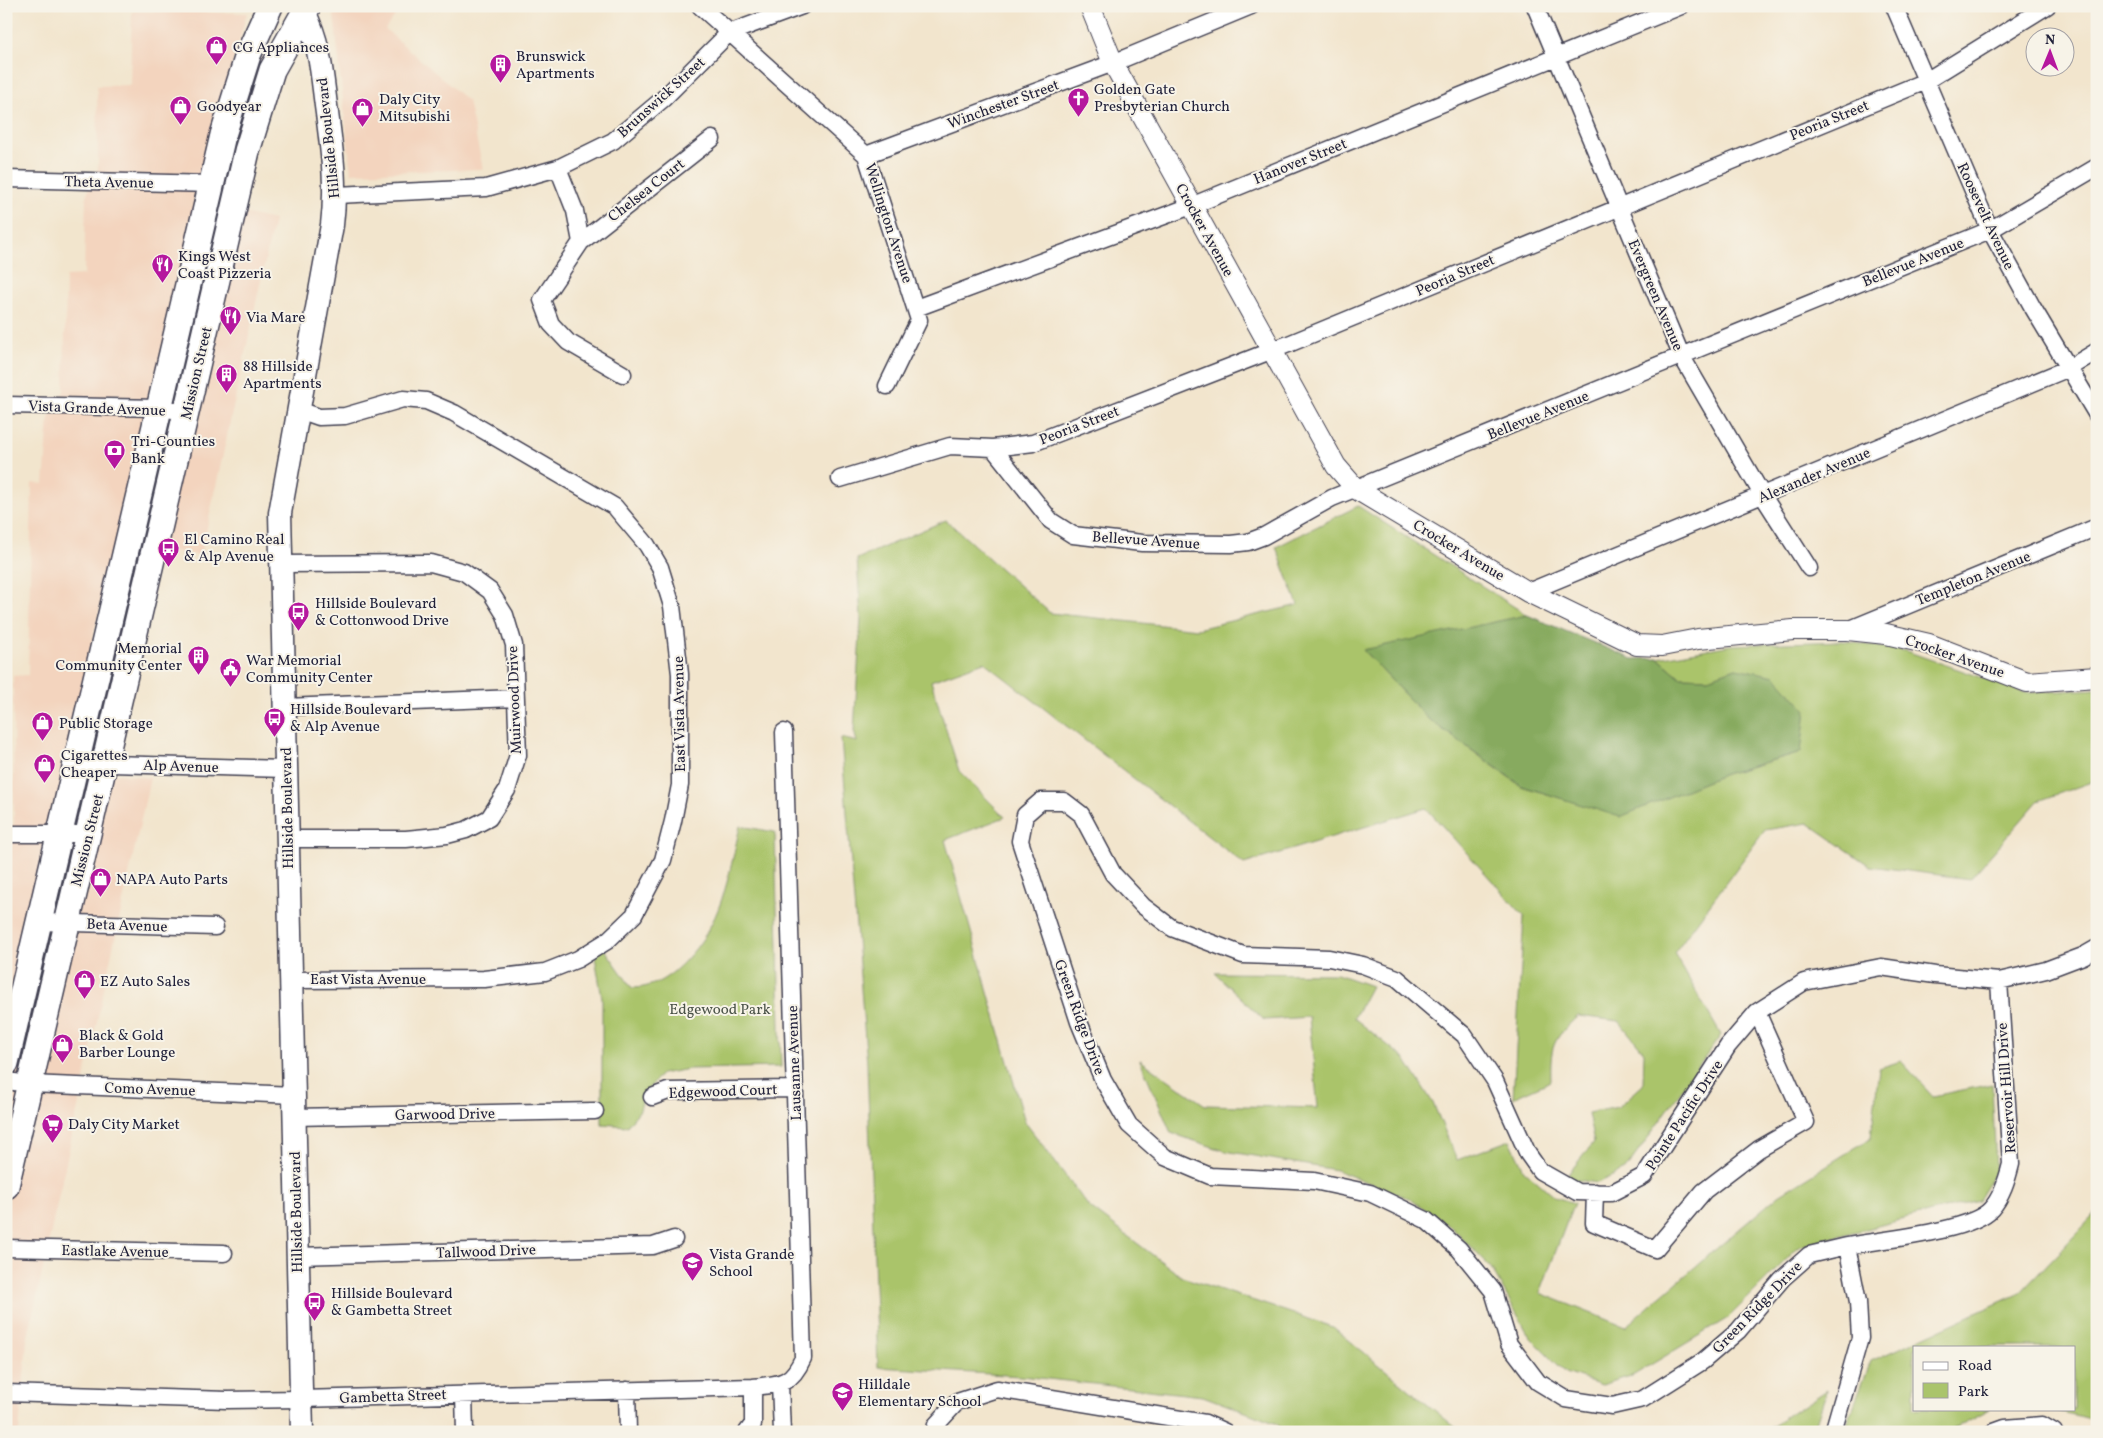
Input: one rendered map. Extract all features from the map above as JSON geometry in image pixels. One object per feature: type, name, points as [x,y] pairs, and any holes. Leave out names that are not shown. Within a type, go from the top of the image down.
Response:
[{"type":"main road","name":"Mission Street","points":[[6,1063],[212,184],[240,79],[270,6]]},
{"type":"main road","name":"Mission Street","points":[[6,1186],[18,1083],[67,923],[106,764],[247,151],[260,103],[272,70],[299,8]]},
{"type":"main road","name":"Hillside Boulevard","points":[[299,8],[311,25],[320,53],[336,195],[280,513],[302,1432]]},
{"type":"street","name":"Wellington Avenue","points":[[700,6],[866,155],[919,320],[887,386]]},
{"type":"street","name":"Brunswick Street","points":[[336,195],[486,188],[558,168],[613,141],[663,99],[729,33],[802,6]]},
{"type":"street","name":"Crocker Avenue","points":[[1090,6],[1113,63],[1191,206],[1336,466],[1356,489],[1528,592],[1628,642],[1649,647],[1754,633],[1848,630],[1886,634],[1929,644],[2027,682],[2097,677]]},
{"type":"street","name":"Winchester Street","points":[[866,155],[1113,63],[1251,6]]},
{"type":"street","name":"Evergreen Avenue","points":[[1535,6],[1554,57],[1682,357],[1763,496],[1809,568]]},
{"type":"street","name":"Hanover Street","points":[[916,308],[1191,206],[1681,6]]},
{"type":"street","name":"Roosevelt Avenue","points":[[1894,6],[1990,230],[2097,416]]},
{"type":"street","name":"Peoria Street","points":[[840,479],[950,446],[993,448],[1033,443],[1272,351],[1926,80],[2047,6]]},
{"type":"street","name":"Chelsea Court","points":[[623,374],[568,342],[551,324],[542,300],[581,242],[712,139]]},
{"type":"street","name":"Bellevue Avenue","points":[[993,448],[1051,521],[1073,535],[1132,542],[1231,544],[1248,542],[1264,536],[1332,498],[1990,230],[2097,167]]},
{"type":"street","points":[[558,168],[575,210],[581,242]]},
{"type":"street","name":"Theta Avenue","points":[[6,179],[212,184]]},
{"type":"street","name":"Alexander Avenue","points":[[1528,592],[2068,368],[2097,351]]},
{"type":"street","name":"East Vista Avenue","points":[[291,980],[484,979],[513,976],[545,972],[578,959],[607,941],[634,915],[663,860],[680,786],[681,728],[680,674],[672,606],[660,567],[647,545],[615,507],[454,413],[426,400],[403,399],[346,416],[319,417],[299,410]]},
{"type":"street","name":"Vista Grande Avenue","points":[[6,405],[160,408],[187,412]]},
{"type":"street","name":"Templeton Avenue","points":[[1848,630],[2097,527]]},
{"type":"street","name":"Muirwood Drive","points":[[282,564],[431,563],[464,572],[490,591],[505,615],[514,644],[518,755],[507,790],[489,818],[466,830],[446,836],[406,839],[288,839]]},
{"type":"street","points":[[285,707],[516,698]]},
{"type":"street","name":"Lausanne Avenue","points":[[780,1384],[796,1374],[803,1358],[784,732]]},
{"type":"street","name":"Alp Avenue","points":[[76,763],[286,769]]},
{"type":"street","name":"Pointe Pacific Drive","points":[[1041,801],[1064,801],[1081,814],[1113,874],[1143,906],[1172,928],[1243,955],[1329,958],[1363,965],[1397,978],[1464,1035],[1495,1081],[1528,1154],[1540,1171],[1577,1192],[1611,1193],[1644,1176],[1728,1046],[1757,1012],[1804,982],[1881,967],[1935,975],[1999,981],[2046,970],[2083,956],[2097,948]]},
{"type":"street","name":"Green Ridge Drive","points":[[1041,801],[1025,815],[1020,841],[1079,1022],[1103,1080],[1129,1125],[1165,1157],[1210,1176],[1314,1181],[1370,1193],[1426,1220],[1459,1249],[1493,1291],[1509,1344],[1538,1382],[1566,1399],[1612,1406],[1643,1399],[1703,1362],[1738,1331],[1782,1279],[1809,1255],[1847,1246]]},
{"type":"street","points":[[6,834],[88,834]]},
{"type":"street","name":"Beta Avenue","points":[[39,922],[215,927]]},
{"type":"street","name":"Reservoir Hill Drive","points":[[1847,1246],[1964,1225],[1990,1210],[2005,1187],[2011,1164],[1999,981]]},
{"type":"street","points":[[1595,1192],[1594,1223],[1655,1249],[1704,1192],[1759,1149],[1806,1122],[1757,1012]]},
{"type":"street","name":"Como Avenue","points":[[18,1083],[294,1106]]},
{"type":"street","name":"Edgewood Court","points":[[652,1097],[668,1091],[794,1089]]},
{"type":"street","name":"Garwood Drive","points":[[294,1106],[596,1111]]},
{"type":"street","name":"Tallwood Drive","points":[[298,1256],[654,1246],[674,1239]]},
{"type":"street","points":[[1833,1432],[1860,1338],[1858,1302],[1847,1246]]},
{"type":"street","name":"Eastlake Avenue","points":[[6,1248],[224,1253]]},
{"type":"street","points":[[780,1384],[782,1432]]},
{"type":"street","name":"Gambetta Street","points":[[6,1392],[227,1400],[752,1387],[780,1384]]},
{"type":"street","points":[[747,1432],[753,1424],[752,1387]]},
{"type":"street","points":[[934,1432],[936,1425],[958,1402],[996,1389],[1206,1423],[1225,1432]]},
{"type":"street","points":[[627,1390],[628,1432]]},
{"type":"street","points":[[464,1394],[465,1432]]},
{"type":"street","points":[[1994,1432],[2005,1428],[2042,1425],[2054,1432]]},
{"type":"shaded area","points":[[333,6],[402,6],[385,29],[468,101],[483,169],[351,173]]},
{"type":"shaded area","points":[[132,11],[247,13],[193,202],[274,220],[201,555],[115,542],[63,767],[150,778],[27,1341],[19,1432],[6,1432],[6,1248],[10,1229],[6,1229],[6,829],[14,824],[13,676],[28,675],[32,483],[44,484],[49,418],[64,391],[66,276],[84,275],[86,196],[98,168],[97,86],[130,85]]},
{"type":"green space","points":[[1358,506],[1527,615],[1364,651],[1427,718],[1521,786],[1620,816],[1725,774],[1801,752],[1736,668],[1709,678],[1680,677],[1658,658],[1731,645],[1843,641],[1906,651],[2026,693],[2097,689],[2097,780],[2038,801],[1970,879],[1870,866],[1808,823],[1765,830],[1674,953],[1721,1035],[1625,1170],[1597,1183],[1565,1178],[1594,1142],[1588,1113],[1618,1107],[1643,1085],[1644,1052],[1619,1021],[1578,1016],[1563,1031],[1554,1044],[1551,1059],[1551,1081],[1513,1098],[1524,916],[1426,808],[1244,864],[984,662],[931,681],[959,771],[1005,817],[945,840],[1025,1122],[1089,1207],[1182,1277],[1333,1327],[1461,1432],[1284,1432],[1277,1424],[1203,1396],[1021,1376],[878,1367],[867,1064],[841,738],[857,742],[854,731],[861,618],[857,559],[946,520],[1050,613],[1197,629],[1298,605],[1276,547]]},
{"type":"green space","points":[[1527,615],[1633,659],[1658,658],[1680,677],[1708,678],[1736,668],[1775,676],[1806,710],[1801,752],[1725,774],[1620,817],[1522,786],[1427,718],[1363,650]]},
{"type":"green space","name":"Edgewood Park","points":[[740,826],[775,832],[781,1067],[689,1069],[661,1074],[644,1094],[640,1110],[627,1126],[602,1124],[602,998],[595,957],[604,948],[632,988],[640,988],[660,981],[683,963],[707,933],[722,900]]},
{"type":"green space","points":[[1215,973],[1337,974],[1371,986],[1354,1018],[1405,1059],[1433,1103],[1457,1160],[1510,1140],[1524,1170],[1555,1197],[1574,1203],[1540,1293],[1625,1327],[1779,1195],[1871,1138],[1879,1068],[1901,1061],[1933,1096],[1992,1084],[1996,1170],[1978,1200],[1800,1246],[1728,1318],[1634,1375],[1601,1385],[1566,1373],[1530,1337],[1491,1268],[1450,1226],[1410,1199],[1336,1170],[1225,1151],[1171,1133],[1140,1060],[1205,1105],[1318,1108],[1309,1017],[1264,1020]]},
{"type":"green space","points":[[2097,1212],[2097,1421],[2055,1410],[2076,1410],[2076,1346],[1913,1346],[1913,1410],[1988,1410],[1947,1432],[1844,1432],[1871,1361],[2020,1293]]},
{"type":"green space","points":[[1827,1390],[1813,1432],[1764,1432]]},
{"type":"place","name":"CG Appliances","points":[[217,66]]},
{"type":"place","name":"Brunswick Apartments","points":[[500,84]]},
{"type":"place","name":"Golden Gate Presbyterian Church","points":[[1078,117]]},
{"type":"place","name":"Goodyear","points":[[181,125]]},
{"type":"place","name":"Daly City Mitsubishi","points":[[363,127]]},
{"type":"place","name":"Kings West Coast Pizzeria","points":[[162,284]]},
{"type":"place","name":"Via Mare","points":[[230,336]]},
{"type":"place","name":"88 Hillside Apartments","points":[[227,394]]},
{"type":"place","name":"Tri-Counties Bank","points":[[115,469]]},
{"type":"place","name":"El Camino Real & Alp Avenue","points":[[168,567]]},
{"type":"place","name":"Hillside Boulevard & Cottonwood Drive","points":[[299,631]]},
{"type":"place","name":"Memorial Community Center","points":[[198,676]]},
{"type":"place","name":"War Memorial Community Center","points":[[230,688]]},
{"type":"place","name":"Hillside Boulevard & Alp Avenue","points":[[274,737]]},
{"type":"place","name":"Public Storage","points":[[43,742]]},
{"type":"place","name":"Cigarettes Cheaper","points":[[45,783]]},
{"type":"place","name":"NAPA Auto Parts","points":[[100,898]]},
{"type":"place","name":"EZ Auto Sales","points":[[84,1000]]},
{"type":"place","name":"Black & Gold Barber Lounge","points":[[63,1063]]},
{"type":"place","name":"Daly City Market","points":[[52,1143]]},
{"type":"place","name":"Vista Grande School","points":[[693,1282]]},
{"type":"place","name":"Hillside Boulevard & Gambetta Street","points":[[315,1321]]},
{"type":"place","name":"Hilldale Elementary School","points":[[842,1412]]}]
